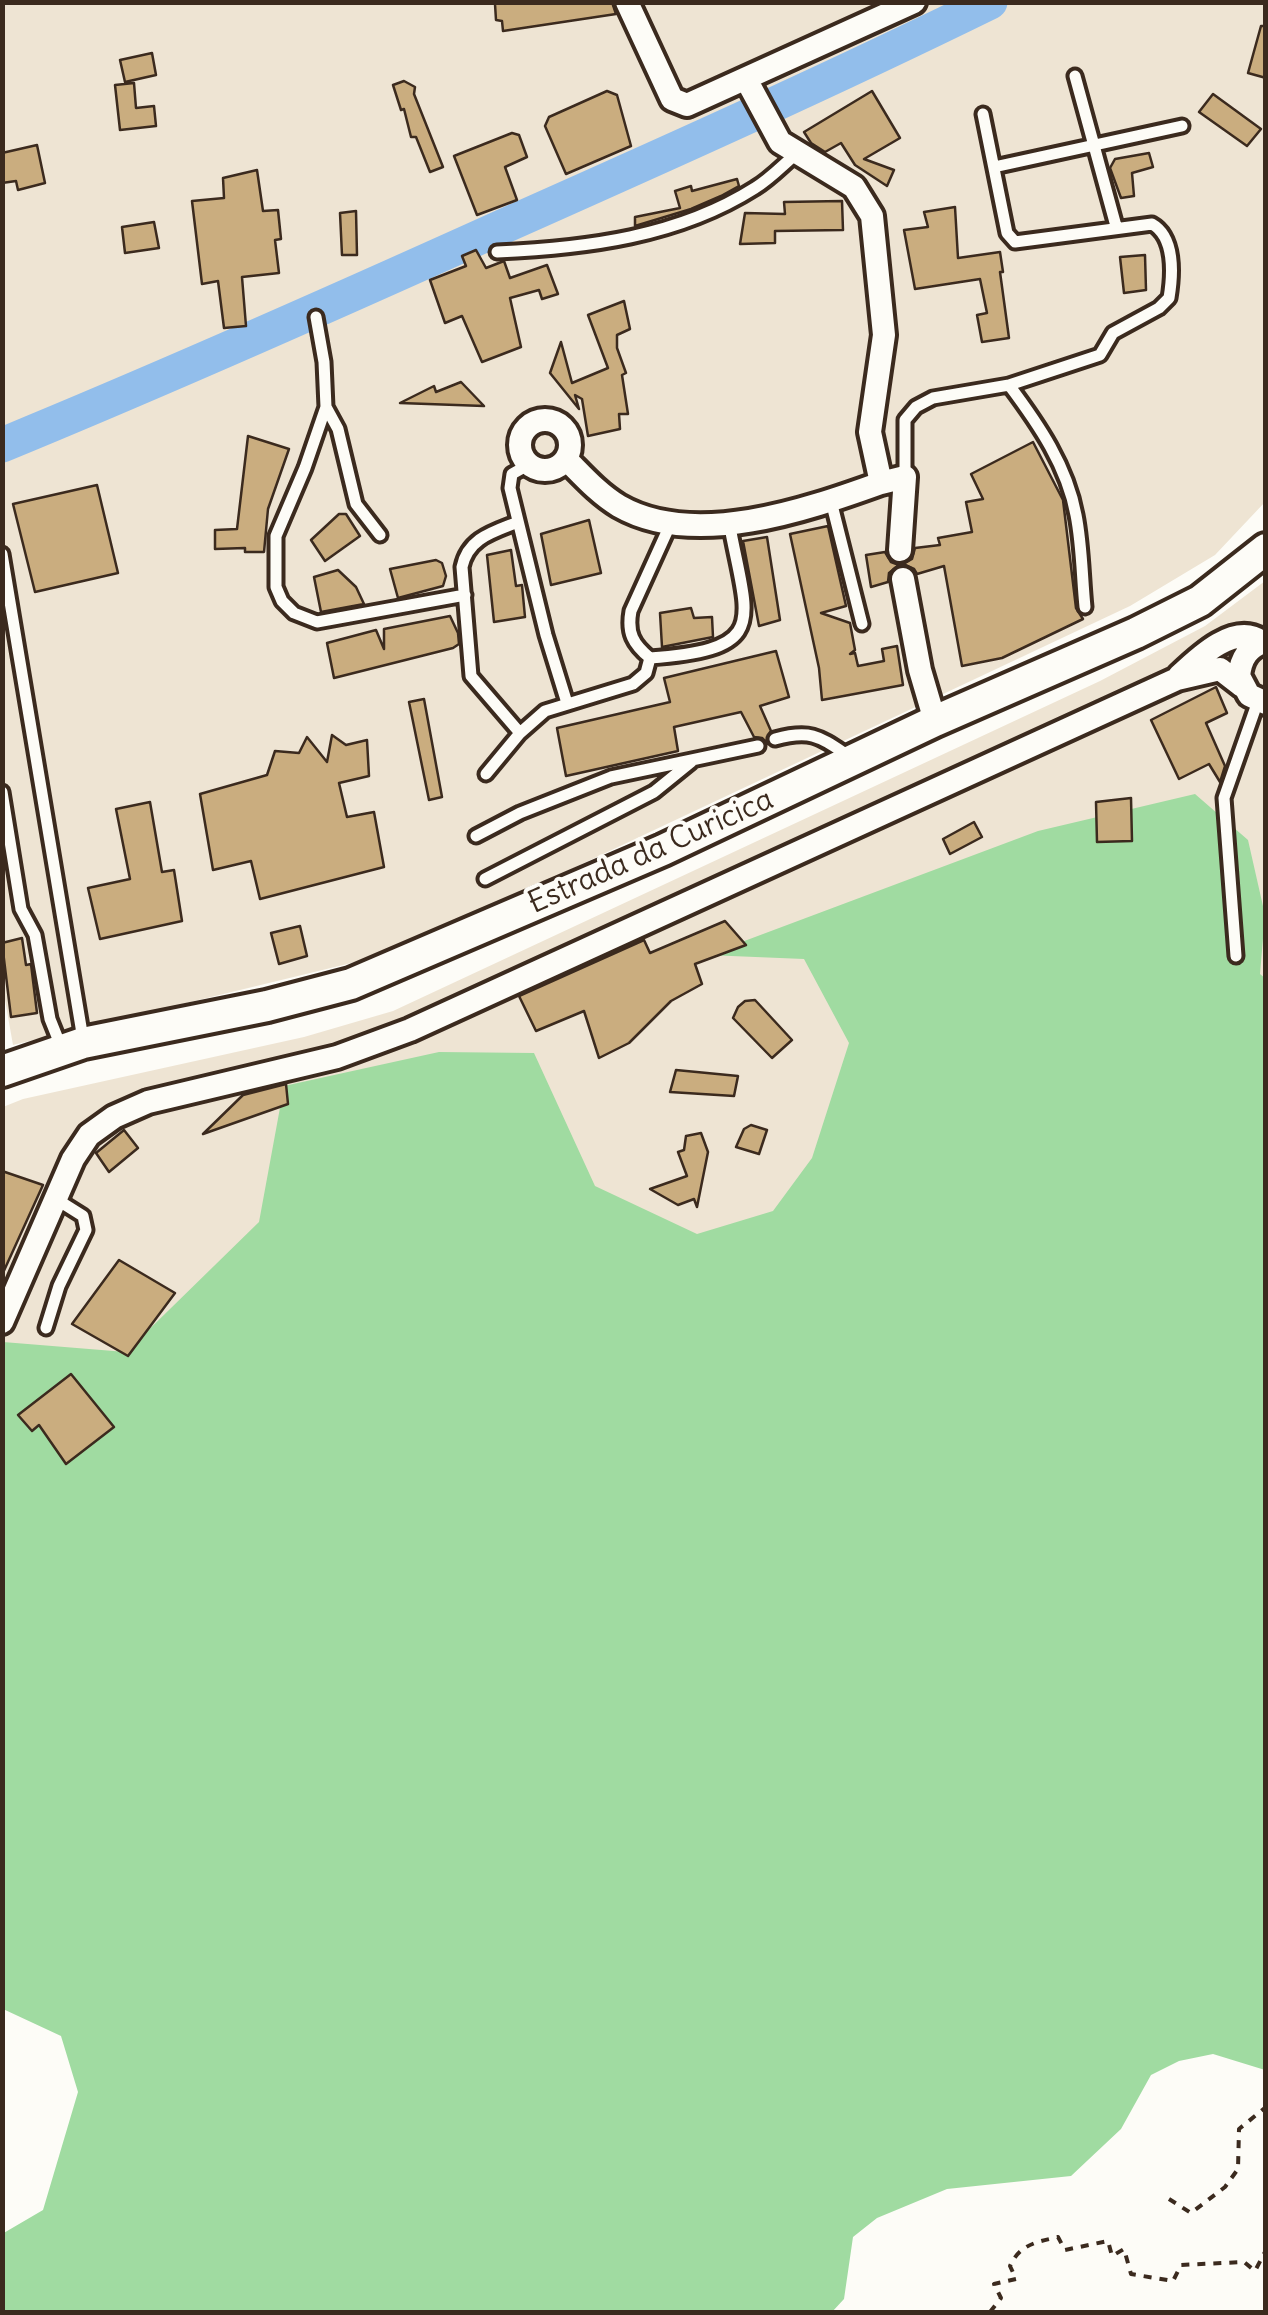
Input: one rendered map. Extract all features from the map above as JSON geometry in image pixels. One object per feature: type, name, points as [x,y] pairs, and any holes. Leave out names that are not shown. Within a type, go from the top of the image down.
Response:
[{"type":"street","points":[[627,2],[672,99],[687,105],[749,85],[880,9],[914,2]]},
{"type":"street","points":[[749,85],[780,142],[854,187],[872,216],[884,335],[870,432],[881,482]]},
{"type":"street","points":[[542,420],[556,422],[567,432],[571,446],[567,460],[555,469],[541,471],[528,464],[520,452],[520,438],[529,426],[542,420]]},
{"type":"street","points":[[567,460],[616,504],[670,524],[729,522],[782,514],[905,477],[900,550]]},
{"type":"street","name":"Estrada da Curicica","points":[[2,1071],[72,1046],[267,1006],[351,984],[663,850],[935,721],[1136,633],[1200,601],[1266,548]]},
{"type":"street","points":[[903,578],[920,670],[935,721]]},
{"type":"street","points":[[1177,678],[1219,644],[1244,635],[1264,642]]},
{"type":"street","points":[[1255,697],[1240,665],[1252,646],[1264,642]]},
{"type":"street","points":[[2,1322],[73,1160],[90,1136],[114,1116],[148,1102],[336,1056],[410,1030],[1177,678],[1220,669],[1255,697]]},
{"type":"lane","points":[[1075,76],[1116,226]]},
{"type":"lane","points":[[905,477],[905,420],[916,407],[933,398],[1010,386],[1100,356],[1113,333],[1159,308],[1169,298],[1168,242],[1163,230],[1152,224],[1016,242],[1007,233],[983,114]]},
{"type":"lane","points":[[994,167],[1182,126]]},
{"type":"lane","points":[[496,252],[631,240],[704,213],[756,188],[796,154]]},
{"type":"lane","points":[[316,317],[326,407],[276,536],[274,574],[282,601],[294,613],[318,622],[465,595]]},
{"type":"lane","points":[[1010,386],[1040,427],[1070,488],[1085,608]]},
{"type":"lane","points":[[326,407],[338,430],[356,504],[380,535]]},
{"type":"lane","points":[[528,464],[517,469],[510,480],[546,635],[568,702]]},
{"type":"lane","points":[[831,501],[862,624]]},
{"type":"lane","points":[[518,522],[484,536],[465,553],[462,566],[471,676],[520,733]]},
{"type":"lane","points":[[650,658],[721,646],[740,634],[744,605],[729,522]]},
{"type":"lane","points":[[650,658],[632,640],[629,624],[631,611],[670,524]]},
{"type":"lane","points":[[2,554],[72,1046]]},
{"type":"lane","points":[[486,774],[520,733],[545,711],[633,684],[646,674],[650,658]]},
{"type":"lane","points":[[1236,956],[1224,798],[1255,697]]},
{"type":"lane","points":[[775,739],[801,732],[817,736],[854,759]]},
{"type":"lane","points":[[476,836],[520,813],[611,777],[758,746]]},
{"type":"lane","points":[[484,879],[654,792],[694,759]]},
{"type":"lane","points":[[2,792],[21,909],[36,935],[50,1019],[72,1046]]},
{"type":"lane","points":[[46,1328],[59,1286],[86,1230],[83,1216],[56,1199]]},
{"type":"path","points":[[1168,2199],[1191,2213],[1225,2187],[1238,2169],[1240,2128],[1266,2107]]},
{"type":"path","points":[[990,2312],[1001,2298],[994,2284],[1016,2279],[1010,2266],[1015,2254],[1028,2244],[1058,2237],[1064,2250],[1108,2241],[1112,2256],[1124,2249],[1132,2274],[1173,2281],[1182,2264],[1244,2262],[1256,2271],[1266,2250]]},
{"type":"shaded area","points":[[2,3],[1265,3],[1265,502],[1215,555],[1130,606],[565,872],[372,958],[13,1045],[2,983]]},
{"type":"shaded area","points":[[1265,581],[1265,1029],[841,1157],[749,1248],[277,1239],[3,1475],[3,1107],[23,1099],[304,1037],[393,1011],[1100,681],[1205,626]]},
{"type":"green space","points":[[1195,794],[1248,840],[1265,915],[1260,974],[1266,979],[1265,2070],[1213,2054],[1179,2061],[1151,2075],[1121,2129],[1071,2176],[947,2189],[877,2218],[853,2237],[844,2299],[832,2312],[3,2312],[2,2234],[43,2210],[78,2092],[61,2036],[3,2009],[3,1342],[126,1352],[259,1222],[284,1086],[439,1052],[534,1053],[595,1186],[697,1234],[773,1211],[812,1158],[849,1043],[804,959],[707,955],[1038,831]]},
{"type":"building","points":[[612,2],[616,14],[503,31],[502,21],[496,20],[495,4]]},
{"type":"building","points":[[1261,26],[1266,26],[1266,78],[1248,73]]},
{"type":"building","points":[[152,53],[156,75],[125,82],[120,60]]},
{"type":"building","points":[[404,81],[415,87],[414,94],[443,167],[430,172],[416,137],[411,137],[393,85]]},
{"type":"building","points":[[134,83],[136,108],[154,106],[156,126],[120,130],[115,85]]},
{"type":"building","points":[[607,91],[617,95],[631,146],[566,174],[545,126],[549,117]]},
{"type":"building","points":[[872,91],[900,138],[864,159],[894,170],[887,186],[855,165],[841,143],[825,152],[811,143],[804,132]]},
{"type":"building","points":[[1213,94],[1261,129],[1247,146],[1199,112]]},
{"type":"building","points":[[512,133],[519,135],[527,157],[505,167],[517,200],[477,215],[454,156]]},
{"type":"building","points":[[37,145],[45,183],[18,190],[16,181],[2,183],[2,153]]},
{"type":"building","points":[[1149,153],[1153,167],[1132,173],[1134,196],[1121,198],[1110,168],[1115,159]]},
{"type":"building","points":[[257,170],[263,211],[278,210],[281,239],[275,240],[279,273],[242,277],[246,326],[224,328],[218,281],[202,284],[192,201],[224,198],[223,178]]},
{"type":"building","points":[[737,179],[739,186],[721,196],[635,226],[635,217],[680,208],[675,191],[691,186],[692,191]]},
{"type":"building","points":[[842,201],[843,230],[775,231],[775,243],[740,244],[745,213],[785,214],[784,202]]},
{"type":"building","points":[[955,207],[958,258],[1000,252],[1009,338],[982,342],[977,315],[987,313],[980,279],[915,289],[904,230],[928,227],[924,212]]},
{"type":"building","points":[[356,211],[357,255],[342,255],[340,213]]},
{"type":"building","points":[[154,222],[159,248],[125,253],[122,227]]},
{"type":"building","points":[[476,250],[486,268],[504,261],[510,278],[547,265],[558,294],[542,299],[539,290],[510,298],[521,347],[482,362],[462,316],[445,323],[430,280],[466,266],[462,256]]},
{"type":"building","points":[[1145,255],[1146,290],[1124,293],[1120,257]]},
{"type":"building","points":[[624,301],[630,329],[617,335],[617,348],[626,373],[622,375],[628,414],[619,414],[620,429],[588,436],[582,399],[575,395],[579,409],[550,373],[561,342],[572,383],[608,368],[588,315]]},
{"type":"building","points":[[461,382],[484,406],[400,403],[434,386],[436,392]]},
{"type":"building","points":[[248,436],[289,449],[268,509],[264,552],[215,549],[215,530],[237,529]]},
{"type":"building","points":[[1033,442],[1063,500],[1076,608],[1083,619],[1002,658],[962,666],[944,566],[917,574],[903,564],[912,559],[915,548],[940,545],[938,538],[972,532],[966,502],[983,499],[971,474]]},
{"type":"building","points":[[97,485],[118,573],[35,592],[13,504]]},
{"type":"building","points":[[339,514],[346,514],[360,536],[325,561],[311,540]]},
{"type":"building","points":[[589,520],[601,573],[551,585],[541,534]]},
{"type":"building","points":[[828,526],[846,606],[821,613],[850,623],[855,650],[850,654],[855,653],[858,666],[884,661],[882,649],[897,646],[903,685],[822,700],[819,668],[790,534]]},
{"type":"building","points":[[767,537],[780,620],[759,626],[743,541]]},
{"type":"building","points":[[511,550],[516,586],[522,585],[525,617],[494,622],[487,555]]},
{"type":"building","points":[[885,552],[891,562],[899,565],[889,573],[888,582],[871,587],[866,555]]},
{"type":"building","points":[[436,560],[442,563],[446,576],[443,586],[398,598],[390,569]]},
{"type":"building","points":[[338,570],[356,587],[364,604],[321,612],[314,577]]},
{"type":"building","points":[[691,608],[694,618],[712,617],[713,637],[662,647],[660,613]]},
{"type":"building","points":[[450,616],[458,633],[459,644],[453,648],[334,678],[327,643],[376,630],[384,649],[384,629]]},
{"type":"building","points":[[776,651],[789,697],[760,706],[771,731],[766,742],[754,737],[741,712],[674,727],[678,751],[566,776],[557,728],[670,702],[664,678]]},
{"type":"building","points":[[1216,687],[1227,713],[1206,723],[1225,766],[1220,782],[1209,764],[1179,779],[1151,720]]},
{"type":"building","points":[[424,699],[442,797],[429,800],[409,702]]},
{"type":"building","points":[[332,735],[346,745],[367,740],[369,776],[339,783],[347,817],[374,812],[384,867],[260,899],[251,861],[213,870],[200,794],[267,775],[275,751],[299,753],[307,737],[327,762]]},
{"type":"building","points":[[1131,798],[1132,841],[1097,842],[1096,802]]},
{"type":"building","points":[[150,802],[162,872],[174,870],[182,921],[100,939],[88,888],[130,879],[116,809]]},
{"type":"building","points":[[974,822],[982,837],[950,854],[943,839]]},
{"type":"building","points":[[725,921],[746,945],[695,964],[702,984],[671,1001],[629,1043],[599,1058],[584,1011],[536,1031],[519,996],[644,940],[650,953]]},
{"type":"building","points":[[300,926],[307,956],[279,964],[271,933]]},
{"type":"building","points":[[22,938],[26,965],[31,964],[37,1013],[11,1017],[2,943]]},
{"type":"building","points":[[755,1000],[792,1040],[772,1058],[733,1018],[745,1001]]},
{"type":"building","points":[[676,1070],[738,1076],[734,1096],[670,1092]]},
{"type":"building","points":[[286,1084],[288,1104],[203,1134],[243,1095]]},
{"type":"building","points":[[751,1125],[767,1130],[759,1154],[736,1147],[744,1129]]},
{"type":"building","points":[[124,1130],[138,1148],[109,1172],[96,1153]]},
{"type":"building","points":[[701,1133],[708,1152],[697,1207],[694,1199],[678,1205],[650,1189],[687,1176],[678,1152],[684,1150],[686,1136]]},
{"type":"building","points":[[2,1171],[43,1185],[2,1275]]},
{"type":"building","points":[[119,1260],[175,1293],[128,1356],[72,1324]]},
{"type":"building","points":[[71,1374],[114,1427],[66,1464],[39,1425],[32,1431],[18,1415]]},
{"type":"waterway","points":[[2,445],[625,172],[990,2]]}]
